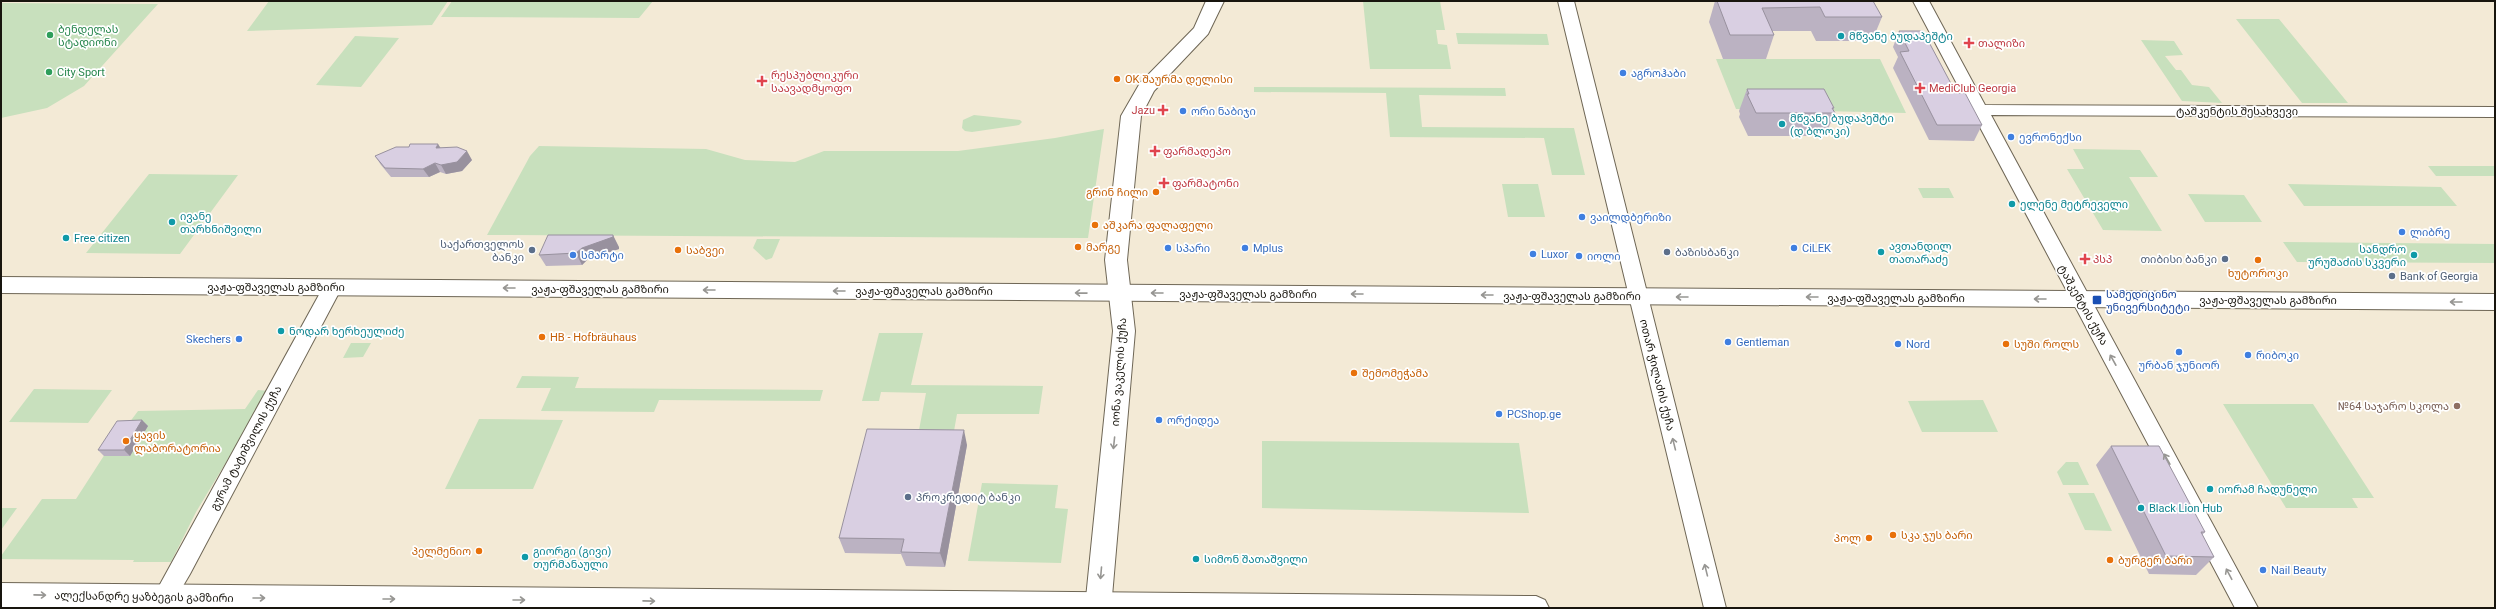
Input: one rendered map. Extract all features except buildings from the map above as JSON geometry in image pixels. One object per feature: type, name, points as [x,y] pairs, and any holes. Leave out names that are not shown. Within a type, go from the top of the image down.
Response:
[{"type":"main road","name":"იონა ვაკელის ქუჩა","points":[[1098,607],[1124,331],[1116,260],[1131,116],[1147,87],[1158,78],[1202,30],[1215,1]]},
{"type":"main road","name":"ვაჟა-ფშაველას გამზირი","points":[[1,285],[2495,302]]},
{"type":"main road","name":"ალექსანდრე ყაზბეგის გამზირი","points":[[1,595],[161,603],[1536,608]]},
{"type":"street","name":"ოთარ ჭილაძის ქუჩა","points":[[1566,1],[1715,608]]},
{"type":"street","name":"ტაშკენტის ქუჩა","points":[[1920,1],[2079,299],[2247,608]]},
{"type":"street","name":"ტაშკენტის შესახვევი","points":[[1979,110],[2495,112]]},
{"type":"street","name":"გურამ ტატიშვილის ქუჩა","points":[[161,603],[333,287]]},
{"type":"green space","points":[[269,1],[448,1],[432,25],[247,31]]},
{"type":"green space","points":[[452,1],[653,1],[639,18],[441,17]]},
{"type":"green space","points":[[1363,1],[1440,1],[1445,30],[1436,30],[1438,44],[1447,45],[1451,69],[1370,69]]},
{"type":"green space","name":"ბენდელას სტადიონი","points":[[1,3],[158,4],[84,86],[47,108],[1,118]]},
{"type":"green space","points":[[2236,19],[2279,19],[2348,103],[2302,103]]},
{"type":"green space","points":[[1456,33],[1547,34],[1549,45],[1458,44]]},
{"type":"green space","points":[[355,36],[399,38],[361,87],[316,85]]},
{"type":"green space","points":[[2141,40],[2174,41],[2183,55],[2165,56],[2176,70],[2181,70],[2192,85],[2209,87],[2222,103],[2182,101]]},
{"type":"green space","points":[[1716,59],[1880,59],[1906,113],[1736,109]]},
{"type":"green space","points":[[1254,87],[1505,88],[1506,96],[1419,95],[1422,127],[1574,128],[1585,175],[1552,175],[1544,138],[1390,137],[1386,93],[1254,92]]},
{"type":"green space","points":[[974,115],[1020,120],[1022,122],[1019,125],[972,132],[965,131],[962,128],[963,120]]},
{"type":"green space","points":[[1104,129],[1088,238],[487,235],[530,156],[539,146],[706,149],[745,160],[795,162],[824,151],[958,151],[1055,138]]},
{"type":"green space","points":[[2073,149],[2140,150],[2158,177],[2129,177],[2162,231],[2103,230],[2067,169],[2084,169]]},
{"type":"green space","points":[[2428,166],[2495,166],[2495,176],[2436,176]]},
{"type":"green space","points":[[149,174],[238,175],[180,254],[86,253]]},
{"type":"green space","points":[[1502,184],[1538,184],[1545,217],[1508,217]]},
{"type":"green space","points":[[2288,184],[2441,187],[2457,206],[2304,206]]},
{"type":"green space","points":[[1918,188],[1949,188],[1954,198],[1923,198]]},
{"type":"green space","points":[[2188,194],[2244,195],[2262,222],[2205,222]]},
{"type":"green space","points":[[757,239],[780,239],[772,258],[766,260],[753,248]]},
{"type":"green space","points":[[2283,242],[2495,244],[2495,263],[2297,262]]},
{"type":"green space","points":[[879,333],[923,333],[911,385],[1043,386],[1039,414],[957,414],[954,431],[919,430],[926,393],[881,392],[879,401],[862,401]]},
{"type":"green space","points":[[351,343],[371,343],[363,357],[343,358]]},
{"type":"green space","points":[[522,376],[579,377],[575,388],[823,390],[820,401],[659,400],[654,412],[541,411],[551,388],[516,388]]},
{"type":"green space","points":[[34,389],[112,390],[88,423],[9,422]]},
{"type":"green space","points":[[258,390],[269,391],[196,512],[171,562],[133,562],[134,560],[1,559],[1,556],[42,499],[76,499],[125,423],[129,423],[138,411],[245,409]]},
{"type":"green space","points":[[1983,400],[1998,432],[1922,432],[1908,401]]},
{"type":"green space","points":[[2223,404],[2313,404],[2374,498],[2352,498],[2358,508],[2286,508]]},
{"type":"green space","points":[[479,419],[563,420],[533,489],[445,489]]},
{"type":"green space","points":[[1262,441],[1519,443],[1529,513],[1262,508]]},
{"type":"green space","points":[[2066,462],[2078,462],[2089,485],[2063,485],[2057,472]]},
{"type":"green space","points":[[982,483],[1058,485],[1055,508],[1068,509],[1061,563],[968,561]]},
{"type":"green space","points":[[2068,493],[2094,493],[2112,531],[2085,530]]},
{"type":"green space","points":[[1,508],[17,508],[1,530]]},
{"type":"place","name":"ბენდელას სტადიონი","points":[[50,35]]},
{"type":"place","name":"მწვანე ბუდაპეშტი","points":[[1841,36]]},
{"type":"place","name":"თალიზი","points":[[1969,43]]},
{"type":"place","name":"City Sport","points":[[49,72]]},
{"type":"place","name":"აგროჰაბი","points":[[1623,73]]},
{"type":"place","name":"OK შაურმა დელისი","points":[[1117,79]]},
{"type":"place","name":"რესპუბლიკური საავადმყოფო","points":[[762,81]]},
{"type":"place","name":"MediClub Georgia","points":[[1920,88]]},
{"type":"place","name":"Jazu","points":[[1163,110]]},
{"type":"place","name":"ორი ნაბიჯი","points":[[1183,111]]},
{"type":"place","name":"მწვანე ბუდაპეშტი (დ ბლოკი)","points":[[1782,124]]},
{"type":"place","name":"ევრონექსი","points":[[2011,137]]},
{"type":"place","name":"ფარმადეპო","points":[[1155,151]]},
{"type":"place","name":"ფარმატონი","points":[[1164,183]]},
{"type":"place","name":"გრინ ჩილი","points":[[1156,192]]},
{"type":"place","name":"ელენე მეტრეველი","points":[[2012,204]]},
{"type":"place","name":"ვაილდბერიზი","points":[[1582,217]]},
{"type":"place","name":"ივანე თარხნიშვილი","points":[[172,222]]},
{"type":"place","name":"აშკარა ფალაფელი","points":[[1095,225]]},
{"type":"place","name":"ლიბრე","points":[[2402,232]]},
{"type":"place","name":"Free citizen","points":[[66,238]]},
{"type":"place","name":"მარგე","points":[[1078,247]]},
{"type":"place","name":"სპარი","points":[[1168,248]]},
{"type":"place","name":"Mplus","points":[[1245,248]]},
{"type":"place","name":"CiLEK","points":[[1794,248]]},
{"type":"place","name":"საქართველოს ბანკი","points":[[532,250]]},
{"type":"place","name":"საბვეი","points":[[678,250]]},
{"type":"place","name":"ბაზისბანკი","points":[[1667,252]]},
{"type":"place","name":"ავთანდილ თათარაძე","points":[[1881,252]]},
{"type":"place","name":"Luxor","points":[[1533,254]]},
{"type":"place","name":"სმარტი","points":[[573,255]]},
{"type":"place","name":"სანდრო ურუშაძის სკვერი","points":[[2414,255]]},
{"type":"place","name":"იოლი","points":[[1579,256]]},
{"type":"place","name":"პსპ","points":[[2085,259]]},
{"type":"place","name":"თიბისი ბანკი","points":[[2225,259]]},
{"type":"place","name":"ხუტოროკი","points":[[2258,260]]},
{"type":"place","name":"Bank of Georgia","points":[[2392,276]]},
{"type":"place","name":"სამედიცინო უნივერსიტეტი","points":[[2097,300]]},
{"type":"place","name":"ნოდარ ხერხეულიძე","points":[[281,331]]},
{"type":"place","name":"HB - Hofbräuhaus","points":[[542,337]]},
{"type":"place","name":"Skechers","points":[[239,339]]},
{"type":"place","name":"Gentleman","points":[[1728,342]]},
{"type":"place","name":"Nord","points":[[1898,344]]},
{"type":"place","name":"სუში როლს","points":[[2006,344]]},
{"type":"place","name":"ურბან ჯუნიორ","points":[[2179,352]]},
{"type":"place","name":"რიბოკი","points":[[2248,355]]},
{"type":"place","name":"შემომეჭამა","points":[[1354,373]]},
{"type":"place","name":"№64 საჯარო სკოლა","points":[[2457,406]]},
{"type":"place","name":"PCShop.ge","points":[[1499,414]]},
{"type":"place","name":"ორქიდეა","points":[[1159,420]]},
{"type":"place","name":"ყავის ლაბორატორია","points":[[126,441]]},
{"type":"place","name":"იორამ ჩადუნელი","points":[[2210,489]]},
{"type":"place","name":"პროკრედიტ ბანკი","points":[[908,497]]},
{"type":"place","name":"Black Lion Hub","points":[[2141,508]]},
{"type":"place","name":"სკა ჯუს ბარი","points":[[1893,535]]},
{"type":"place","name":"პოლ","points":[[1869,538]]},
{"type":"place","name":"პელმენიო","points":[[479,551]]},
{"type":"place","name":"გიორგი (გივი) თურმანაული","points":[[525,557]]},
{"type":"place","name":"სიმონ შათაშვილი","points":[[1196,559]]},
{"type":"place","name":"ბურგერ ბარი","points":[[2110,560]]},
{"type":"place","name":"Nail Beauty","points":[[2263,570]]}]
